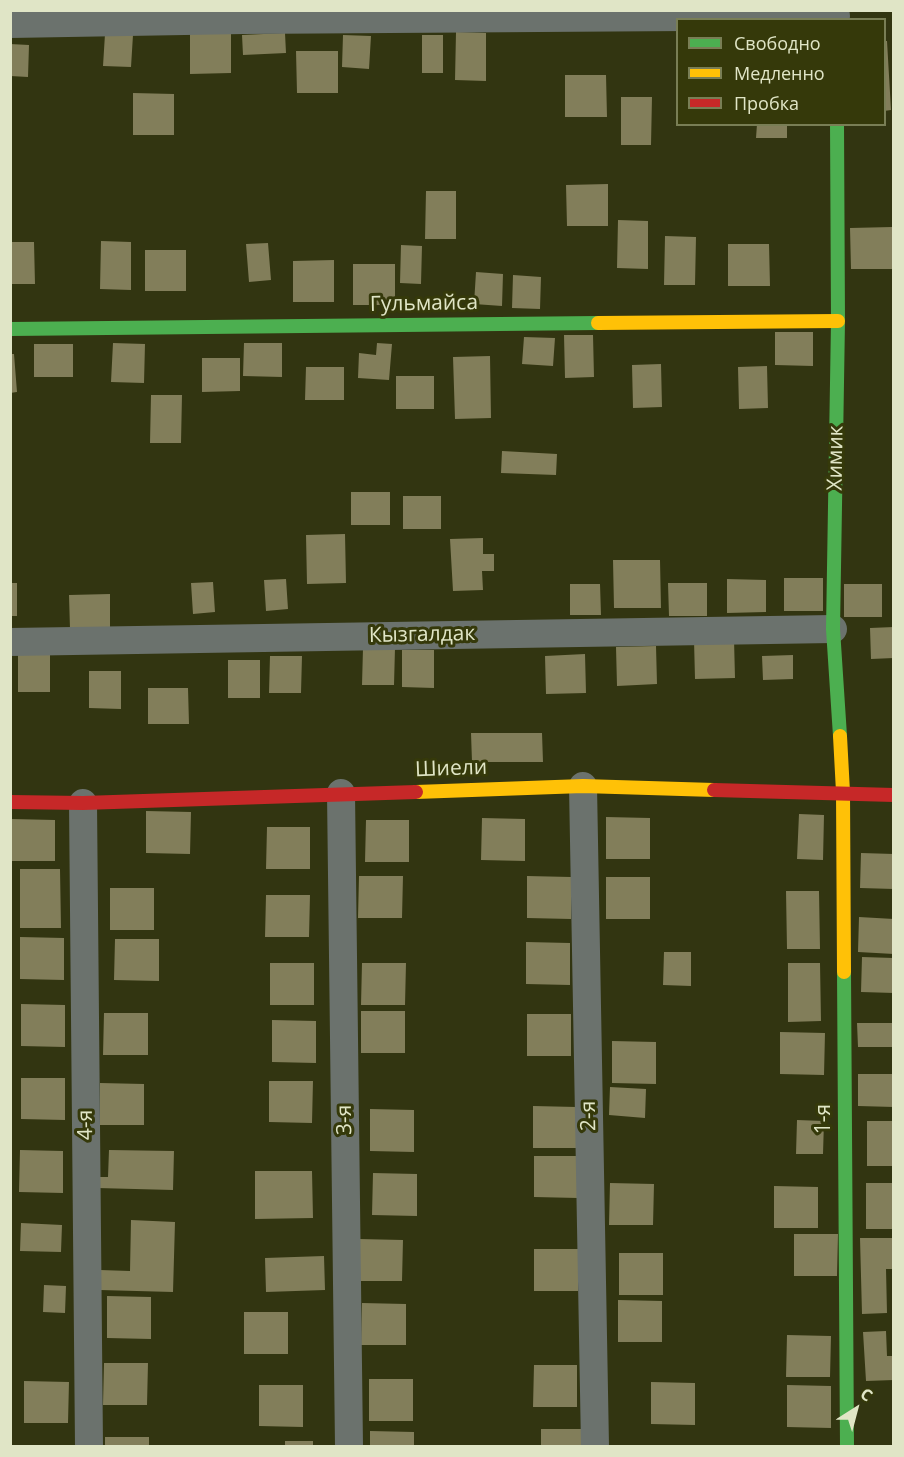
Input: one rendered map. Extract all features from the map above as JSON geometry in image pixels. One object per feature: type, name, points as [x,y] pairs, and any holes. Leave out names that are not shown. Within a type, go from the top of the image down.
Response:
[{"type":"street","points":[[10,24],[836,15]]},
{"type":"street","name":"Химик","points":[[837,126],[838,321],[833,628],[843,792]]},
{"type":"street","name":"Гульмайса","points":[[10,329],[838,321]]},
{"type":"street","name":"Кызгалдак","points":[[10,642],[833,628]]},
{"type":"street","name":"Шиели","points":[[10,802],[83,803],[584,786],[894,795]]},
{"type":"street","name":"2-я","points":[[584,786],[595,1446]]},
{"type":"street","name":"1-я","points":[[843,792],[847,1446]]},
{"type":"street","name":"3-я","points":[[341,794],[349,1446]]},
{"type":"street","name":"4-я","points":[[83,803],[89,1446]]},
{"type":"building","points":[[190,32],[231,32],[231,73],[190,74]]},
{"type":"building","points":[[456,32],[486,33],[486,81],[455,80]]},
{"type":"building","points":[[285,33],[286,53],[243,55],[242,35]]},
{"type":"building","points":[[105,34],[133,35],[131,67],[103,66]]},
{"type":"building","points":[[343,35],[371,36],[369,69],[342,67]]},
{"type":"building","points":[[422,35],[443,35],[443,73],[422,73]]},
{"type":"building","points":[[886,41],[887,41],[891,110],[886,111]]},
{"type":"building","points":[[10,44],[29,45],[28,77],[10,76]]},
{"type":"building","points":[[296,51],[338,51],[338,93],[297,93]]},
{"type":"building","points":[[565,75],[606,75],[607,117],[565,117]]},
{"type":"building","points":[[133,93],[174,94],[174,135],[133,135]]},
{"type":"building","points":[[621,97],[652,97],[651,145],[621,145]]},
{"type":"building","points":[[757,126],[787,126],[787,138],[756,138]]},
{"type":"building","points":[[608,184],[608,226],[567,226],[566,185]]},
{"type":"building","points":[[426,191],[456,191],[456,239],[425,239]]},
{"type":"building","points":[[618,220],[648,221],[648,269],[617,268]]},
{"type":"building","points":[[892,227],[892,269],[851,269],[850,228]]},
{"type":"building","points":[[665,236],[696,237],[695,285],[664,285]]},
{"type":"building","points":[[101,241],[131,242],[131,290],[100,289]]},
{"type":"building","points":[[10,242],[34,242],[35,284],[10,284]]},
{"type":"building","points":[[268,243],[271,280],[249,282],[246,244]]},
{"type":"building","points":[[728,244],[769,244],[770,286],[728,286]]},
{"type":"building","points":[[401,245],[422,246],[421,284],[400,283]]},
{"type":"building","points":[[145,250],[186,250],[186,291],[145,291]]},
{"type":"building","points":[[334,260],[334,302],[293,302],[293,261]]},
{"type":"building","points":[[353,264],[395,264],[395,305],[353,305]]},
{"type":"building","points":[[476,272],[503,274],[502,306],[474,304]]},
{"type":"building","points":[[513,275],[541,277],[540,309],[512,308]]},
{"type":"building","points":[[775,332],[813,332],[813,366],[775,365]]},
{"type":"building","points":[[564,335],[593,335],[594,377],[565,378]]},
{"type":"building","points":[[524,337],[555,338],[553,366],[522,364]]},
{"type":"building","points":[[113,343],[145,344],[144,383],[111,382]]},
{"type":"building","points":[[244,343],[282,343],[282,377],[243,376]]},
{"type":"building","points":[[377,343],[392,344],[389,380],[358,378],[359,353],[376,355]]},
{"type":"building","points":[[34,344],[73,344],[73,377],[34,377]]},
{"type":"building","points":[[10,354],[14,354],[17,392],[10,393]]},
{"type":"building","points":[[490,356],[491,418],[455,419],[453,357]]},
{"type":"building","points":[[202,358],[240,358],[240,391],[202,392]]},
{"type":"building","points":[[661,364],[662,407],[633,408],[632,365]]},
{"type":"building","points":[[767,366],[768,408],[739,409],[738,367]]},
{"type":"building","points":[[306,367],[344,367],[344,400],[305,400]]},
{"type":"building","points":[[396,376],[434,376],[434,409],[396,409]]},
{"type":"building","points":[[151,395],[182,395],[181,443],[150,443]]},
{"type":"building","points":[[502,451],[557,454],[556,475],[501,473]]},
{"type":"building","points":[[351,492],[390,492],[390,525],[351,525]]},
{"type":"building","points":[[403,496],[441,496],[441,529],[403,529]]},
{"type":"building","points":[[345,534],[346,583],[307,584],[306,535]]},
{"type":"building","points":[[483,538],[483,554],[494,554],[494,571],[482,571],[483,590],[453,591],[450,539]]},
{"type":"building","points":[[613,560],[660,560],[661,608],[614,608]]},
{"type":"building","points":[[784,578],[823,578],[823,611],[784,611]]},
{"type":"building","points":[[286,579],[288,609],[266,611],[264,580]]},
{"type":"building","points":[[727,579],[766,580],[766,612],[727,613]]},
{"type":"building","points":[[213,582],[215,612],[193,614],[191,583]]},
{"type":"building","points":[[10,583],[17,583],[17,616],[10,616]]},
{"type":"building","points":[[668,583],[707,583],[707,616],[669,616]]},
{"type":"building","points":[[570,584],[600,584],[601,615],[570,615]]},
{"type":"building","points":[[844,584],[882,584],[882,617],[844,617]]},
{"type":"building","points":[[110,594],[110,629],[70,629],[69,595]]},
{"type":"building","points":[[894,627],[894,658],[871,659],[870,628]]},
{"type":"building","points":[[734,639],[735,678],[695,679],[694,640]]},
{"type":"building","points":[[656,646],[657,684],[617,686],[616,647]]},
{"type":"building","points":[[363,648],[395,648],[394,685],[362,685]]},
{"type":"building","points":[[402,650],[434,650],[434,688],[402,687]]},
{"type":"building","points":[[585,654],[586,693],[546,694],[545,656]]},
{"type":"building","points":[[18,655],[50,655],[50,692],[18,692]]},
{"type":"building","points":[[793,655],[793,679],[763,680],[762,656]]},
{"type":"building","points":[[270,656],[302,656],[301,693],[269,693]]},
{"type":"building","points":[[228,660],[260,660],[260,698],[228,698]]},
{"type":"building","points":[[89,671],[121,671],[121,709],[89,708]]},
{"type":"building","points":[[148,688],[188,688],[189,724],[148,724]]},
{"type":"building","points":[[471,733],[542,733],[543,762],[472,762]]},
{"type":"building","points":[[146,811],[191,812],[190,854],[146,853]]},
{"type":"building","points":[[799,814],[824,815],[823,860],[797,859]]},
{"type":"building","points":[[606,817],[650,818],[650,859],[606,859]]},
{"type":"building","points":[[482,818],[525,819],[525,861],[481,860]]},
{"type":"building","points":[[11,819],[55,820],[55,861],[11,861]]},
{"type":"building","points":[[366,820],[409,820],[409,862],[365,862]]},
{"type":"building","points":[[267,827],[310,827],[310,869],[266,869]]},
{"type":"building","points":[[861,853],[894,854],[894,889],[860,888]]},
{"type":"building","points":[[20,869],[60,869],[61,928],[20,928]]},
{"type":"building","points":[[359,876],[403,876],[402,918],[358,918]]},
{"type":"building","points":[[527,876],[571,877],[571,919],[527,918]]},
{"type":"building","points":[[606,877],[650,877],[650,919],[606,919]]},
{"type":"building","points":[[110,888],[154,888],[154,930],[110,930]]},
{"type":"building","points":[[786,891],[819,891],[820,949],[787,949]]},
{"type":"building","points":[[266,895],[310,895],[309,937],[265,937]]},
{"type":"building","points":[[859,917],[894,919],[894,954],[858,952]]},
{"type":"building","points":[[20,937],[64,938],[64,980],[20,979]]},
{"type":"building","points":[[115,939],[159,939],[159,981],[114,980]]},
{"type":"building","points":[[526,942],[570,943],[570,985],[526,984]]},
{"type":"building","points":[[664,952],[691,952],[691,986],[663,985]]},
{"type":"building","points":[[862,957],[894,958],[894,993],[861,992]]},
{"type":"building","points":[[270,963],[314,963],[314,1005],[270,1005]]},
{"type":"building","points":[[362,963],[406,963],[405,1005],[361,1005]]},
{"type":"building","points":[[788,963],[820,963],[821,1021],[788,1022]]},
{"type":"building","points":[[21,1004],[65,1005],[65,1047],[21,1046]]},
{"type":"building","points":[[361,1011],[405,1011],[405,1053],[361,1053]]},
{"type":"building","points":[[104,1013],[148,1013],[148,1055],[103,1055]]},
{"type":"building","points":[[527,1014],[571,1014],[571,1056],[527,1056]]},
{"type":"building","points":[[272,1020],[316,1021],[316,1063],[272,1062]]},
{"type":"building","points":[[857,1023],[894,1023],[894,1047],[858,1047]]},
{"type":"building","points":[[780,1032],[825,1033],[824,1075],[780,1074]]},
{"type":"building","points":[[612,1041],[656,1042],[656,1084],[612,1083]]},
{"type":"building","points":[[858,1074],[894,1074],[894,1107],[858,1106]]},
{"type":"building","points":[[21,1078],[65,1078],[65,1120],[21,1119]]},
{"type":"building","points":[[269,1081],[313,1081],[312,1123],[269,1122]]},
{"type":"building","points":[[100,1083],[144,1084],[144,1125],[100,1125]]},
{"type":"building","points":[[610,1087],[646,1089],[645,1118],[609,1115]]},
{"type":"building","points":[[533,1106],[577,1107],[577,1148],[533,1148]]},
{"type":"building","points":[[370,1109],[414,1110],[414,1152],[370,1151]]},
{"type":"building","points":[[797,1120],[824,1121],[823,1154],[796,1154]]},
{"type":"building","points":[[867,1121],[894,1121],[894,1166],[867,1166]]},
{"type":"building","points":[[20,1150],[63,1151],[63,1193],[19,1192]]},
{"type":"building","points":[[109,1150],[174,1151],[173,1190],[97,1188],[97,1177],[108,1177]]},
{"type":"building","points":[[534,1156],[578,1156],[578,1198],[534,1197]]},
{"type":"building","points":[[255,1171],[312,1171],[313,1218],[255,1219]]},
{"type":"building","points":[[373,1173],[417,1174],[417,1216],[372,1215]]},
{"type":"building","points":[[610,1183],[654,1184],[653,1225],[609,1225]]},
{"type":"building","points":[[866,1183],[894,1183],[894,1229],[866,1229]]},
{"type":"building","points":[[774,1186],[818,1187],[818,1228],[774,1228]]},
{"type":"building","points":[[131,1220],[175,1222],[173,1292],[100,1290],[100,1270],[130,1271]]},
{"type":"building","points":[[21,1223],[62,1225],[61,1252],[20,1251]]},
{"type":"building","points":[[794,1234],[838,1234],[837,1276],[794,1276]]},
{"type":"building","points":[[860,1238],[894,1238],[894,1269],[886,1269],[887,1313],[862,1314]]},
{"type":"building","points":[[359,1239],[403,1240],[402,1281],[358,1281]]},
{"type":"building","points":[[534,1249],[578,1249],[578,1291],[534,1291]]},
{"type":"building","points":[[619,1253],[663,1253],[663,1295],[619,1295]]},
{"type":"building","points":[[324,1256],[325,1290],[266,1292],[265,1258]]},
{"type":"building","points":[[44,1285],[66,1286],[65,1313],[43,1312]]},
{"type":"building","points":[[107,1296],[151,1297],[151,1339],[107,1338]]},
{"type":"building","points":[[618,1300],[662,1301],[662,1342],[618,1342]]},
{"type":"building","points":[[362,1303],[406,1304],[406,1345],[361,1345]]},
{"type":"building","points":[[244,1312],[288,1312],[288,1354],[244,1354]]},
{"type":"building","points":[[886,1331],[887,1356],[894,1356],[894,1380],[866,1381],[863,1332]]},
{"type":"building","points":[[787,1335],[831,1336],[830,1377],[786,1377]]},
{"type":"building","points":[[104,1363],[148,1363],[147,1405],[103,1405]]},
{"type":"building","points":[[534,1365],[577,1365],[577,1407],[533,1407]]},
{"type":"building","points":[[369,1379],[413,1379],[413,1421],[369,1421]]},
{"type":"building","points":[[24,1381],[69,1382],[68,1423],[24,1423]]},
{"type":"building","points":[[651,1382],[695,1383],[695,1425],[651,1424]]},
{"type":"building","points":[[259,1385],[303,1385],[303,1427],[259,1426]]},
{"type":"building","points":[[787,1385],[831,1386],[831,1428],[787,1427]]},
{"type":"building","points":[[541,1429],[585,1429],[585,1446],[541,1446]]},
{"type":"building","points":[[370,1431],[414,1432],[414,1446],[370,1446]]},
{"type":"building","points":[[105,1437],[149,1437],[149,1446],[105,1446]]},
{"type":"building","points":[[285,1441],[313,1441],[313,1446],[285,1446]]},
{"type":"traffic: fast","points":[[837,126],[838,321],[833,629],[840,736]]},
{"type":"traffic: fast","points":[[10,329],[598,323]]},
{"type":"traffic: fast","points":[[844,972],[847,1446]]},
{"type":"traffic: slow","points":[[598,323],[838,321]]},
{"type":"traffic: slow","points":[[840,736],[843,792],[844,972]]},
{"type":"traffic: slow","points":[[416,792],[583,786],[714,790]]},
{"type":"traffic: jam","points":[[714,790],[894,795]]},
{"type":"traffic: jam","points":[[10,802],[83,803],[416,792]]}]
